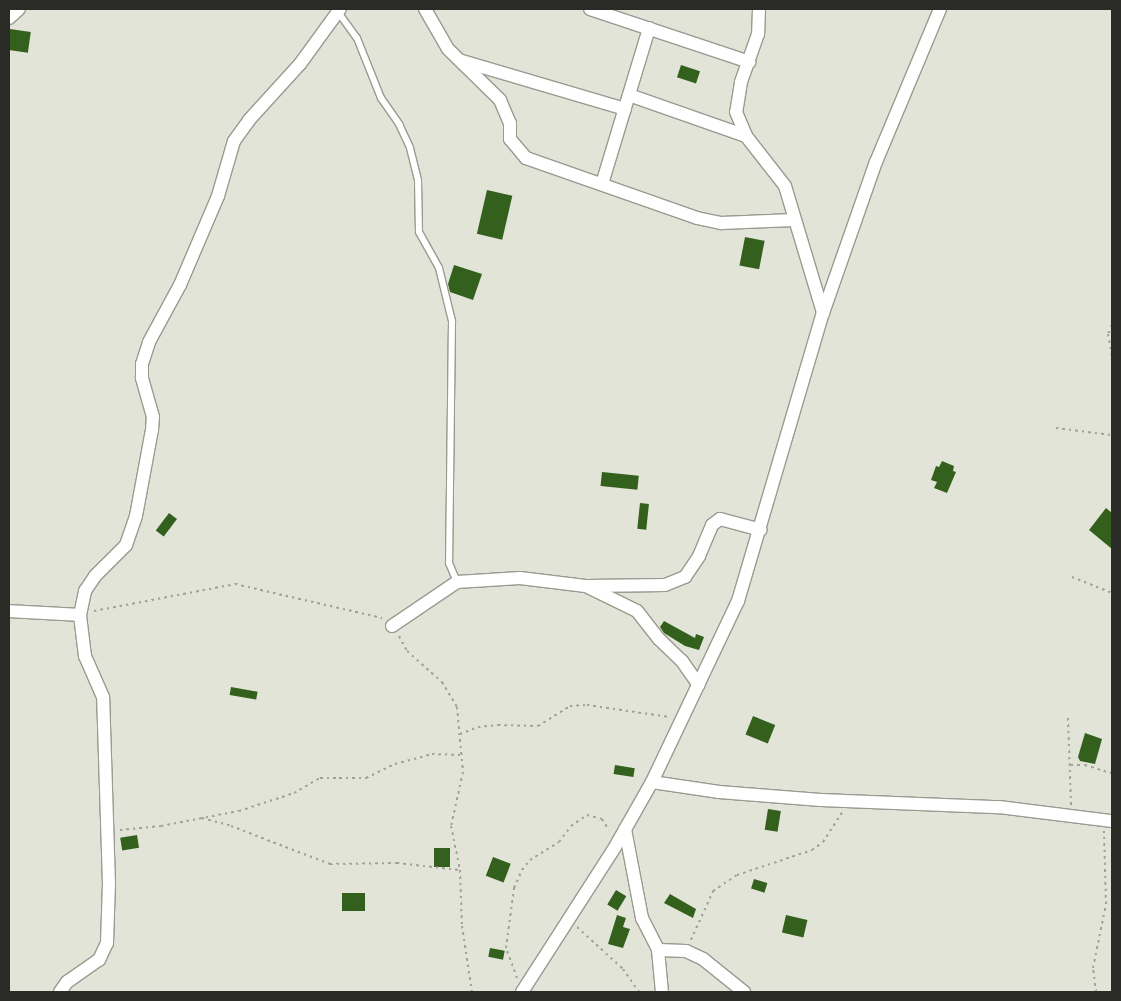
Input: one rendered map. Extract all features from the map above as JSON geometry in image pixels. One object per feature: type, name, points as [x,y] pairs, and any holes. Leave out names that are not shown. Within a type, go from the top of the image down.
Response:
[{"type":"street","points":[[9,18],[18,9]]},
{"type":"street","points":[[425,9],[433,26],[460,60],[500,100],[510,123],[510,139],[526,158],[697,218],[721,222],[794,220]]},
{"type":"street","points":[[590,9],[749,62]]},
{"type":"street","points":[[759,9],[758,34],[741,82],[736,112],[746,136],[785,186],[794,220],[804,242],[823,314]]},
{"type":"street","points":[[522,991],[615,847],[652,782],[682,724],[738,601],[762,530],[823,314],[876,162],[940,9]]},
{"type":"street","points":[[60,992],[67,982],[89,968],[104,953],[108,924],[108,832],[103,697],[85,656],[80,636],[80,615],[85,591],[95,576],[126,545],[136,516],[152,430],[150,403],[142,378],[142,364],[149,342],[180,285],[218,196],[234,141],[249,120],[300,64],[339,10]]},
{"type":"street","points":[[602,184],[649,28]]},
{"type":"street","points":[[460,60],[625,109]]},
{"type":"street","points":[[629,95],[746,136]]},
{"type":"street","points":[[392,626],[457,582],[520,578],[586,586],[665,585],[685,577],[699,556],[712,525],[720,518],[762,530]]},
{"type":"street","points":[[586,586],[637,611],[659,639],[682,661],[699,685]]},
{"type":"street","points":[[9,611],[80,615]]},
{"type":"street","points":[[652,782],[719,792],[858,802],[999,807],[1112,821]]},
{"type":"street","points":[[625,829],[642,918],[658,950],[662,992]]},
{"type":"street","points":[[658,950],[686,951],[702,959],[744,992]]},
{"type":"lane","points":[[339,10],[357,38],[380,98],[399,124],[410,148],[418,180],[419,232],[439,268],[452,321],[449,563],[457,582]]},
{"type":"path","points":[[1112,326],[1108,334],[1112,357]]},
{"type":"path","points":[[1056,428],[1112,435]]},
{"type":"path","points":[[1072,577],[1112,593]]},
{"type":"path","points":[[80,615],[235,584],[312,604],[370,614],[392,626],[407,652],[452,694],[463,755],[463,772],[451,826],[460,870],[462,926],[472,992]]},
{"type":"path","points":[[460,734],[478,727],[498,725],[538,726],[570,706],[587,705],[650,713],[682,724]]},
{"type":"path","points":[[1068,718],[1069,793],[1076,816]]},
{"type":"path","points":[[108,832],[239,811],[286,796],[316,779],[366,778],[395,764],[432,754],[463,755]]},
{"type":"path","points":[[1070,765],[1092,766],[1112,773]]},
{"type":"path","points":[[686,951],[713,891],[737,875],[812,850],[823,842],[842,813],[858,802]]},
{"type":"path","points":[[522,991],[506,948],[514,888],[522,870],[530,860],[558,842],[571,826],[587,815],[602,819],[615,847]]},
{"type":"path","points":[[201,818],[231,826],[289,851],[330,864],[398,863],[460,870]]},
{"type":"path","points":[[1096,992],[1093,968],[1106,904],[1104,832],[1112,821]]},
{"type":"path","points":[[568,920],[623,969],[639,992]]},
{"type":"building","points":[[10,29],[31,32],[28,53],[9,50]]},
{"type":"building","points":[[681,65],[700,71],[696,84],[677,77]]},
{"type":"building","points":[[487,190],[512,196],[502,240],[477,234]]},
{"type":"building","points":[[745,237],[765,241],[759,269],[739,265]]},
{"type":"building","points":[[454,265],[482,274],[473,300],[450,292],[448,284]]},
{"type":"building","points":[[942,461],[954,466],[953,471],[956,472],[947,493],[934,488],[937,482],[931,480],[936,466],[939,467]]},
{"type":"building","points":[[602,472],[639,476],[637,490],[601,486]]},
{"type":"building","points":[[640,503],[649,504],[646,530],[637,529]]},
{"type":"building","points":[[1106,508],[1112,513],[1112,549],[1089,530]]},
{"type":"building","points":[[169,513],[177,519],[164,537],[156,531]]},
{"type":"building","points":[[664,621],[695,638],[696,634],[704,637],[699,650],[685,646],[664,633],[660,627]]},
{"type":"building","points":[[231,687],[258,692],[256,700],[230,695]]},
{"type":"building","points":[[753,716],[775,725],[768,744],[746,735]]},
{"type":"building","points":[[1085,733],[1102,739],[1095,764],[1080,761],[1078,757]]},
{"type":"building","points":[[615,765],[635,768],[633,777],[614,774]]},
{"type":"building","points":[[768,809],[781,811],[778,832],[765,830]]},
{"type":"building","points":[[137,835],[139,848],[122,850],[120,838]]},
{"type":"building","points":[[434,848],[450,848],[450,867],[434,867]]},
{"type":"building","points":[[493,857],[511,864],[504,882],[486,876]]},
{"type":"building","points":[[754,879],[767,883],[764,893],[751,889]]},
{"type":"building","points":[[616,890],[626,896],[618,911],[607,905]]},
{"type":"building","points":[[342,893],[365,893],[365,911],[342,911]]},
{"type":"building","points":[[670,894],[696,909],[693,918],[664,903]]},
{"type":"building","points":[[617,915],[626,918],[623,927],[630,929],[623,948],[608,944]]},
{"type":"building","points":[[786,915],[807,920],[803,937],[782,933]]},
{"type":"building","points":[[490,948],[505,951],[503,960],[488,957]]}]
